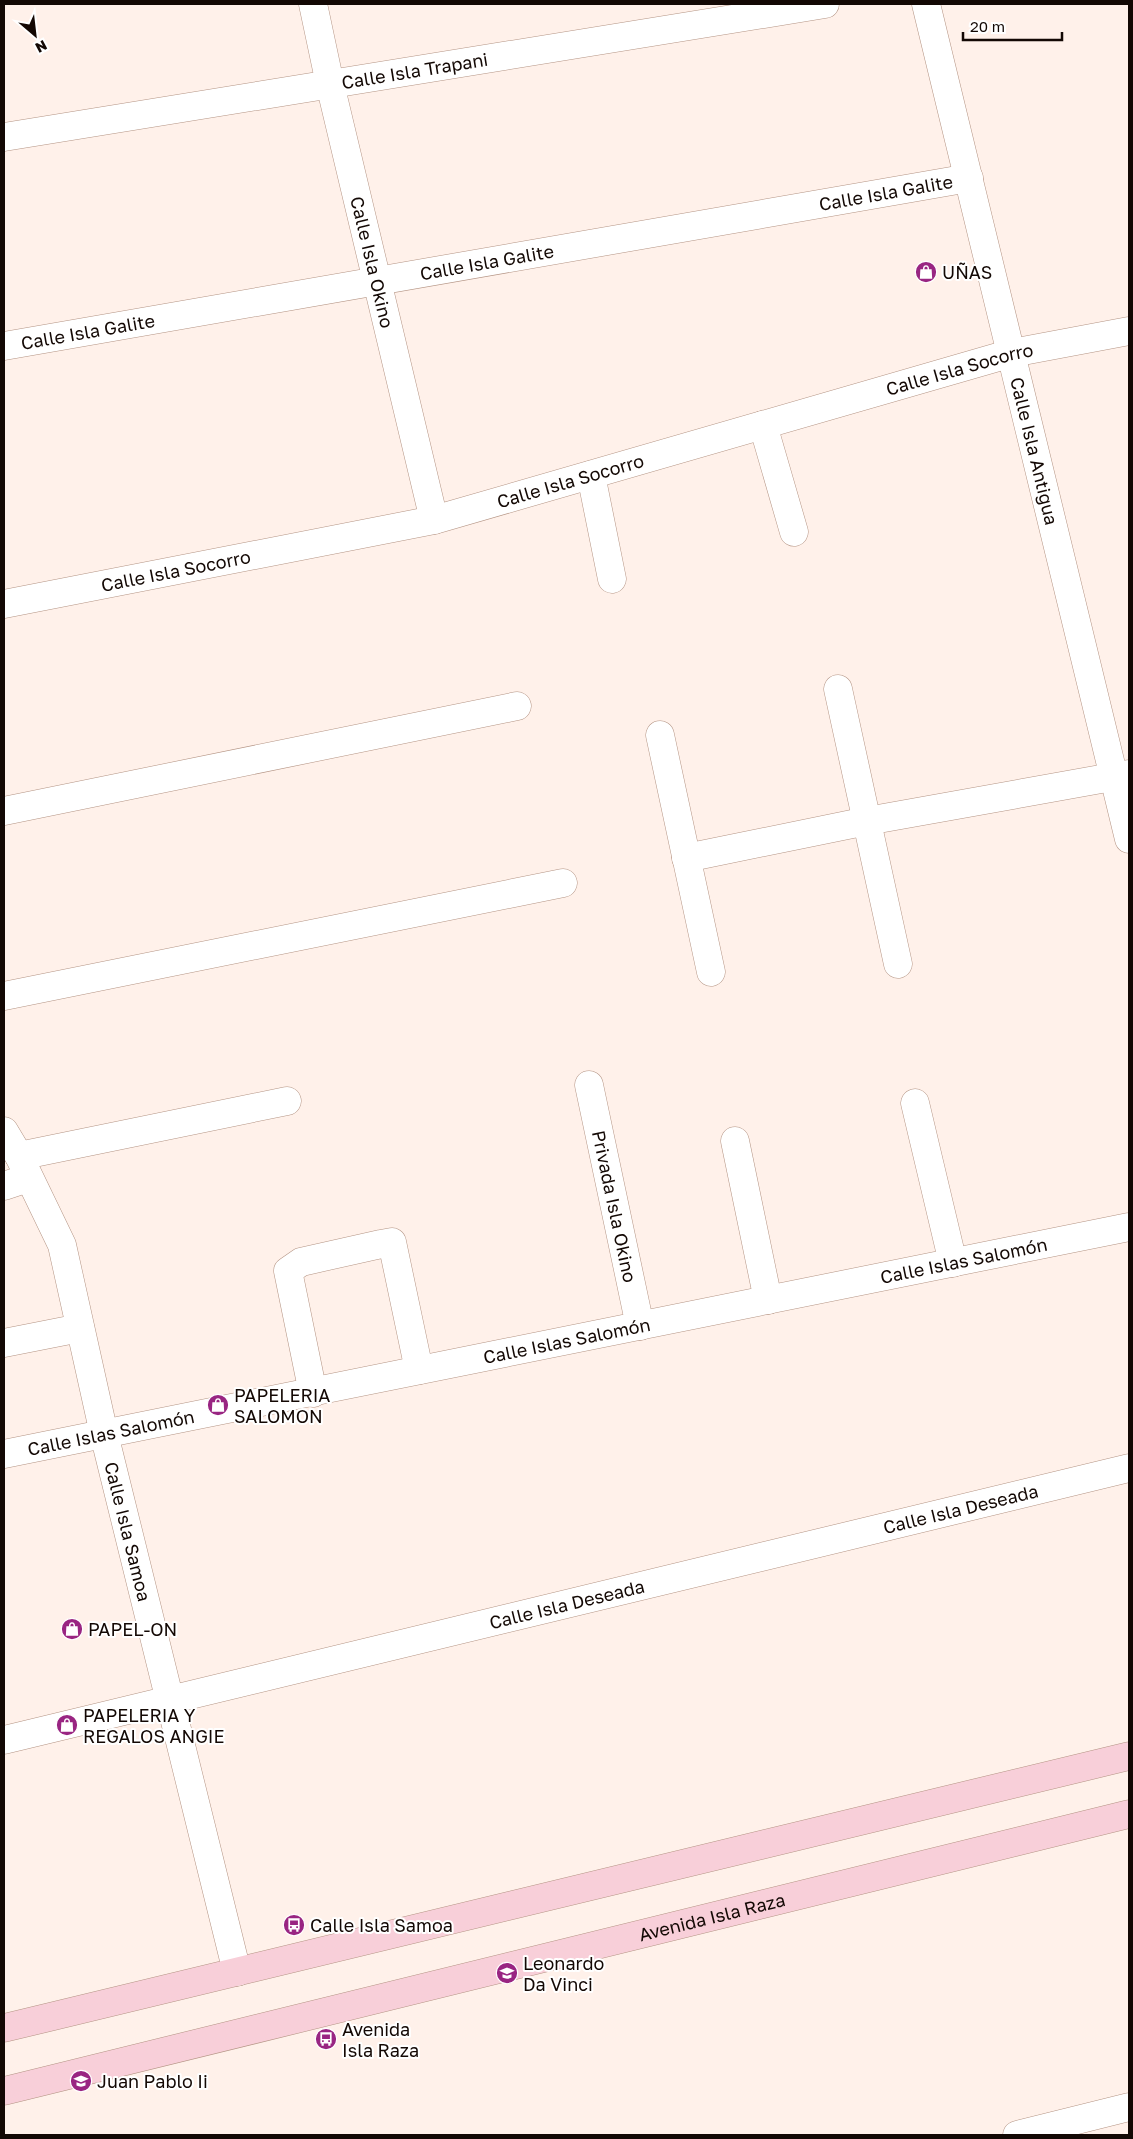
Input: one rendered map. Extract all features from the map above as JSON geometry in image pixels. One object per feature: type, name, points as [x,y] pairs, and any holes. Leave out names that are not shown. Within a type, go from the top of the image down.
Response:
[{"type":"street","name":"Calle Isla Okino","points":[[313,4],[330,84],[434,520]]},
{"type":"street","name":"Calle Isla Trapani","points":[[4,137],[825,4]]},
{"type":"street","name":"Calle Isla Antigua","points":[[926,4],[1012,353],[1122,776],[1129,839]]},
{"type":"street","name":"Calle Isla Galite","points":[[4,346],[968,178]]},
{"type":"street","name":"Calle Isla Socorro","points":[[4,604],[434,520],[1012,353],[1129,331]]},
{"type":"street","points":[[763,425],[794,532]]},
{"type":"street","points":[[590,474],[612,579]]},
{"type":"street","points":[[838,689],[898,964]]},
{"type":"street","points":[[4,811],[517,706]]},
{"type":"street","points":[[660,735],[711,972]]},
{"type":"street","points":[[686,858],[868,821],[1122,776]]},
{"type":"street","points":[[4,996],[563,883]]},
{"type":"street","name":"Privada Isla Okino","points":[[589,1085],[640,1326]]},
{"type":"street","points":[[17,1173],[287,1101]]},
{"type":"street","points":[[915,1103],[953,1263]]},
{"type":"street","name":"Calle Isla Samoa","points":[[4,1131],[17,1173],[62,1245],[104,1434],[237,1972]]},
{"type":"street","points":[[734,1141],[768,1300]]},
{"type":"street","name":"Calle Islas Salomón","points":[[4,1454],[1129,1227]]},
{"type":"street","points":[[313,1393],[288,1271],[301,1262],[381,1244],[392,1242],[419,1370]]},
{"type":"street","points":[[4,1343],[80,1328]]},
{"type":"street","name":"Calle Isla Deseada","points":[[4,1740],[1129,1468]]},
{"type":"street","points":[[4,2028],[1129,1756]]},
{"type":"street","name":"Avenida Isla Raza","points":[[4,2091],[1129,1814]]},
{"type":"street","points":[[1017,2135],[1129,2107]]},
{"type":"place","name":"UÑAS","points":[[926,272]]},
{"type":"place","name":"PAPELERIA SALOMON","points":[[218,1405]]},
{"type":"place","name":"PAPEL-ON","points":[[72,1629]]},
{"type":"place","name":"PAPELERIA Y REGALOS ANGIE","points":[[67,1725]]},
{"type":"place","name":"Calle Isla Samoa","points":[[294,1925]]},
{"type":"place","name":"Leonardo Da Vinci","points":[[507,1973]]},
{"type":"place","name":"Avenida Isla Raza","points":[[326,2039]]},
{"type":"place","name":"Juan Pablo Ii","points":[[81,2081]]}]
